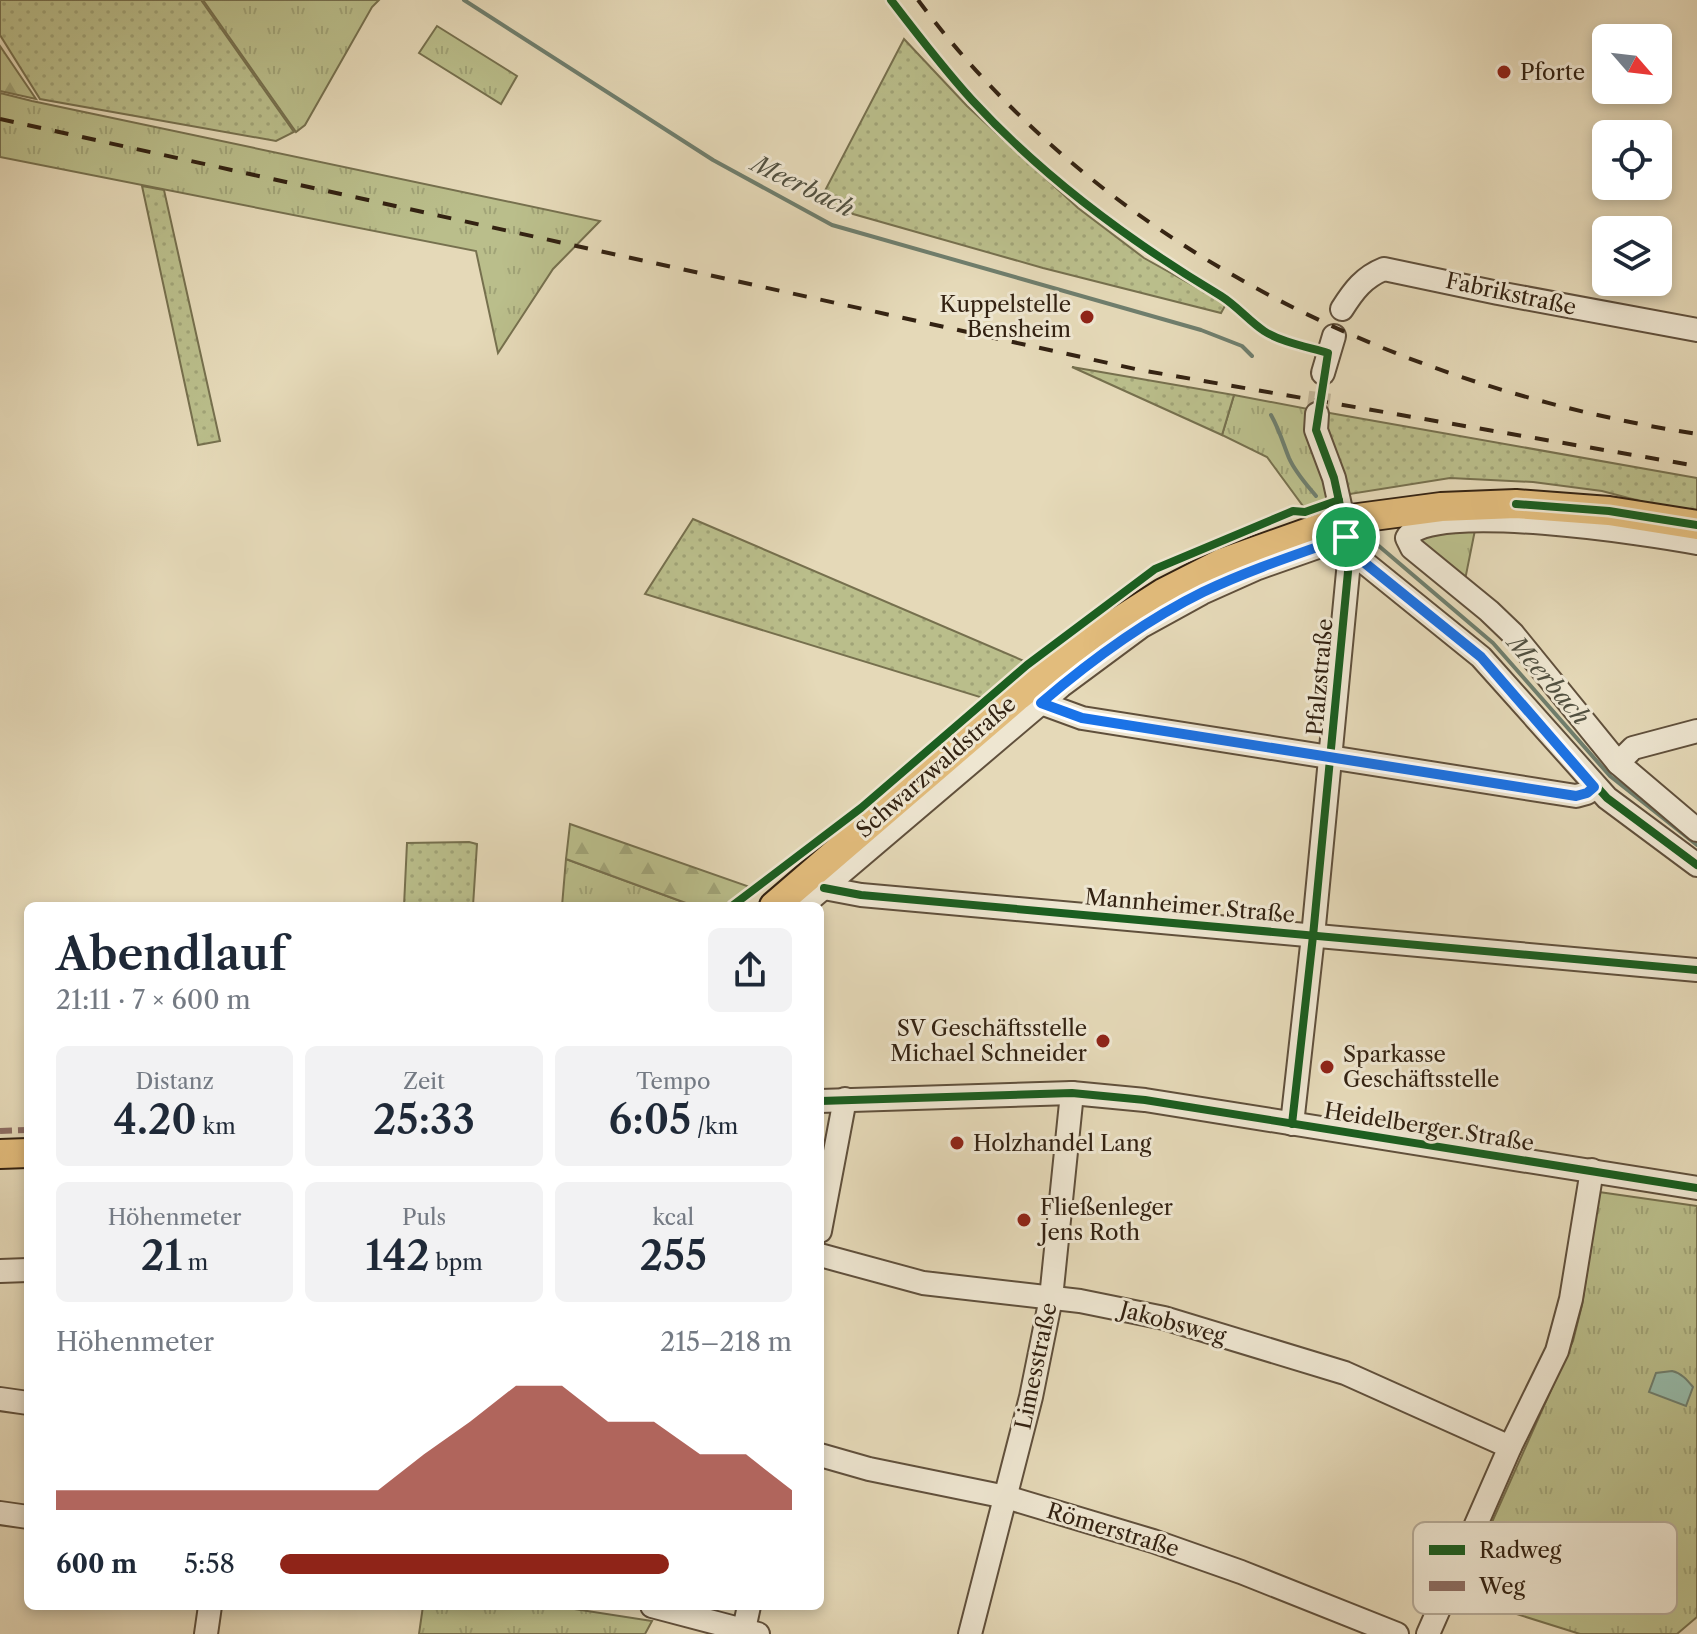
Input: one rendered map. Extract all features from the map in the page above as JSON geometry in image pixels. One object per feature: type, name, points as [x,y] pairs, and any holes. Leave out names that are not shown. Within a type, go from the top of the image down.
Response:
[{"type":"main road","name":"Schwarzwaldstraße","points":[[779,902],[1018,696],[1082,645],[1163,593],[1222,563],[1347,536],[1441,507],[1516,504],[1609,511],[1697,525]]},
{"type":"main road","points":[[0,1154],[24,1153]]},
{"type":"street","name":"Fabrikstraße","points":[[1342,309],[1355,288],[1384,269],[1697,330]]},
{"type":"street","points":[[1323,373],[1334,336]]},
{"type":"street","points":[[1317,414],[1316,430],[1334,478],[1347,536],[1481,657],[1594,787],[1697,865]]},
{"type":"street","points":[[1697,543],[1638,532],[1512,521],[1456,522],[1418,527],[1407,538],[1412,548],[1513,634],[1618,763],[1697,830]]},
{"type":"street","name":"Schwarzwaldstraße","points":[[807,902],[1041,703],[1142,626],[1202,593],[1258,568],[1347,536]]},
{"type":"street","name":"Pfalzstraße","points":[[1292,1124],[1330,759],[1347,536]]},
{"type":"street","points":[[1041,703],[1082,718],[1330,759],[1576,796],[1594,787]]},
{"type":"street","points":[[1618,763],[1633,748],[1697,731]]},
{"type":"street","name":"Mannheimer Straße","points":[[824,888],[861,895],[1697,970]]},
{"type":"street","name":"Heidelberger Straße","points":[[824,1101],[1072,1093],[1145,1100],[1697,1188]]},
{"type":"street","name":"Limesstraße","points":[[970,1634],[1031,1397],[1051,1298],[1072,1093]]},
{"type":"street","points":[[824,1210],[845,1099]]},
{"type":"street","points":[[1477,1522],[1562,1337],[1592,1170]]},
{"type":"street","name":"Jakobsweg","points":[[824,1256],[923,1283],[1109,1306],[1164,1318],[1345,1373],[1510,1447]]},
{"type":"street","points":[[0,1271],[24,1270]]},
{"type":"street","points":[[0,1399],[24,1402]]},
{"type":"street","name":"Römerstraße","points":[[824,1456],[869,1469],[1006,1497],[1153,1541],[1397,1634]]},
{"type":"street","points":[[0,1513],[24,1516]]},
{"type":"street","points":[[206,1634],[209,1610]]},
{"type":"street","points":[[666,1610],[749,1633],[749,1610]]},
{"type":"street","points":[[1428,1634],[1437,1614]]},
{"type":"green space","points":[[0,0],[201,0],[294,132],[276,141],[40,99],[0,35]]},
{"type":"green space","points":[[203,0],[379,0],[372,7],[305,125],[296,132]]},
{"type":"green space","points":[[437,26],[517,76],[501,104],[419,53]]},
{"type":"green space","points":[[904,39],[967,106],[1078,208],[1144,258],[1226,304],[1221,313],[1043,268],[818,204]]},
{"type":"green space","points":[[0,46],[36,99],[0,91]]},
{"type":"green space","points":[[0,93],[600,221],[553,269],[498,353],[476,251],[0,157]]},
{"type":"green space","points":[[142,186],[164,190],[220,441],[198,445]]},
{"type":"green space","points":[[1072,367],[1234,395],[1222,435]]},
{"type":"green space","points":[[1234,395],[1324,412],[1342,486],[1350,494],[1310,507],[1303,506],[1267,457],[1222,435]]},
{"type":"green space","points":[[1324,412],[1697,478],[1697,516],[1602,491],[1533,482],[1450,478],[1350,494],[1333,466]]},
{"type":"green space","points":[[693,519],[1024,661],[983,698],[645,594]]},
{"type":"green space","points":[[1476,525],[1465,580],[1417,539]]},
{"type":"green space","points":[[570,824],[750,887],[732,902],[683,902],[566,859]]},
{"type":"green space","points":[[407,843],[477,844],[473,902],[404,902]]},
{"type":"green space","points":[[566,859],[683,902],[562,902]]},
{"type":"green space","points":[[1599,1192],[1697,1206],[1697,1617],[1677,1634],[1580,1634],[1516,1614],[1677,1614],[1677,1522],[1492,1522],[1573,1341],[1582,1305]]},
{"type":"green space","points":[[422,1610],[581,1610],[652,1621],[645,1634],[419,1634]]},
{"type":"shaded area","points":[[1672,1371],[1682,1375],[1693,1387],[1686,1406],[1649,1392],[1656,1373]]},
{"type":"waterway","name":"Meerbach","points":[[464,0],[713,160],[832,225],[1201,330],[1242,346],[1252,356]]},
{"type":"waterway","name":"Meerbach","points":[[1271,415],[1291,463],[1316,496]]},
{"type":"waterway","name":"Meerbach","points":[[1373,541],[1493,643],[1610,776],[1697,845]]},
{"type":"tunnel","points":[[1317,414],[1323,373]]},
{"type":"railway","points":[[918,0],[992,88],[1075,166],[1166,234],[1264,292],[1367,341],[1474,381],[1585,412],[1697,434]]},
{"type":"railway","points":[[0,119],[1140,370],[1697,466]]},
{"type":"marked path","points":[[0,1131],[24,1130]]},
{"type":"cycle path","points":[[891,0],[972,100],[1059,182],[1154,254],[1227,300],[1264,331],[1328,353],[1316,430],[1334,478],[1350,551],[1292,1124]]},
{"type":"cycle path","points":[[737,902],[861,808],[1027,665],[1155,569],[1293,511],[1305,512],[1339,500]]},
{"type":"cycle path","points":[[1516,504],[1609,511],[1697,525]]},
{"type":"cycle path","points":[[1350,551],[1481,657],[1607,798],[1697,865]]},
{"type":"cycle path","points":[[1041,703],[1082,718],[1576,796],[1594,787]]},
{"type":"cycle path","points":[[824,888],[861,895],[1697,970]]},
{"type":"cycle path","points":[[824,1101],[1072,1093],[1145,1100],[1697,1188]]},
{"type":"place","name":"Pforte","points":[[1504,72]]},
{"type":"place","name":"Kuppelstelle Bensheim","points":[[1087,317]]},
{"type":"place","name":"SV Geschäftsstelle Michael Schneider","points":[[1103,1041]]},
{"type":"place","name":"Sparkasse Geschäftsstelle","points":[[1327,1067]]},
{"type":"place","name":"Holzhandel Lang","points":[[957,1143]]},
{"type":"place","name":"Fließenleger Jens Roth","points":[[1024,1220]]},
{"type":"route","points":[[1346,537],[1350,551],[1481,657],[1594,787],[1576,796],[1330,759],[1082,718],[1041,703],[1142,626],[1202,593],[1258,568],[1346,537]]}]
